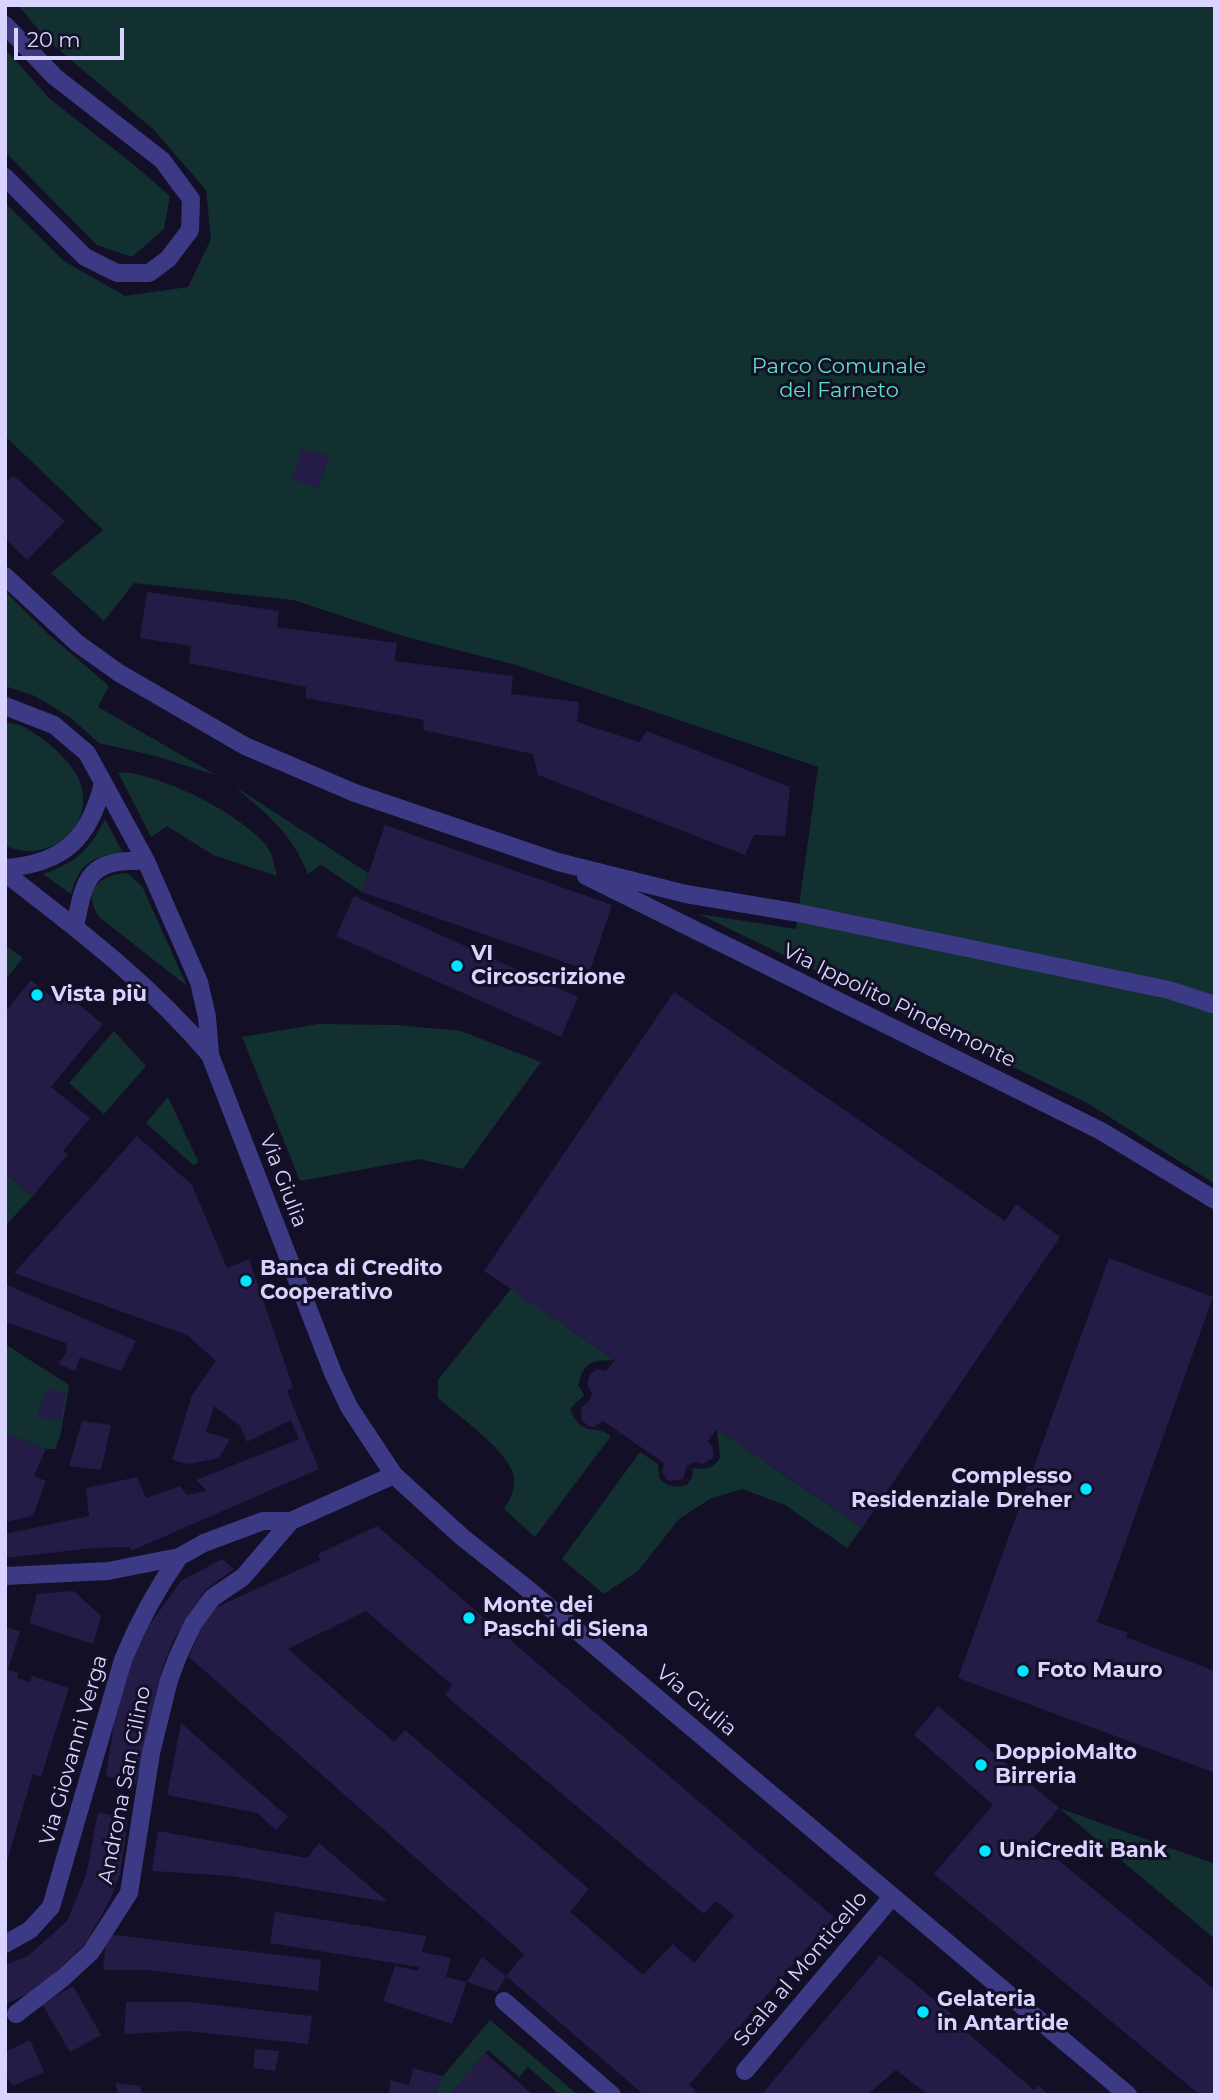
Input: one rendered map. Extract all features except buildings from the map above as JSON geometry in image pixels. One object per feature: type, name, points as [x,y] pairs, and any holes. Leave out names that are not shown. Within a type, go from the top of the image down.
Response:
[{"type":"street","points":[[5,25],[55,77],[162,160],[191,199],[190,230],[168,259],[149,273],[117,273],[85,257],[5,177]]},
{"type":"street","name":"Via Ippolito Pindemonte","points":[[5,576],[77,643],[108,666],[245,746],[355,793],[558,862],[686,894],[799,914],[1169,990],[1215,1005]]},
{"type":"street","points":[[5,706],[54,725],[88,753],[146,861],[199,982],[207,1017],[210,1055]]},
{"type":"street","points":[[5,870],[50,859],[74,844],[97,809],[103,782]]},
{"type":"street","points":[[75,927],[80,899],[89,877],[104,864],[125,860],[146,861]]},
{"type":"street","name":"Via Ippolito Pindemonte","points":[[558,862],[1101,1131],[1215,1199]]},
{"type":"street","points":[[5,870],[116,959],[173,1013],[210,1055]]},
{"type":"street","name":"Via Giulia","points":[[210,1055],[333,1373],[349,1407],[394,1475],[462,1536],[1128,2095]]},
{"type":"street","points":[[5,1576],[108,1571],[178,1557],[204,1543],[262,1521],[291,1521],[394,1475]]},
{"type":"street","name":"Androna San Cilino","points":[[16,2014],[63,1978],[91,1952],[129,1893],[151,1753],[169,1680],[178,1656],[193,1624],[212,1598],[243,1577],[291,1521]]},
{"type":"street","name":"Via Giovanni Verga","points":[[5,1944],[30,1930],[51,1907],[123,1660],[135,1629],[178,1557]]},
{"type":"street","name":"Scala al Monticello","points":[[745,2071],[892,1896]]},
{"type":"street","points":[[504,2001],[612,2095]]},
{"type":"green space","name":"Parco Comunale del Farneto","points":[[18,5],[1215,5],[1215,1184],[1089,1104],[699,914],[796,929],[818,767],[516,665],[406,637],[293,600],[134,583],[104,621],[51,573],[103,530],[5,436],[5,203],[64,261],[125,296],[188,287],[211,239],[206,190],[154,130],[46,39]]},
{"type":"green space","points":[[5,49],[50,99],[170,196],[164,229],[132,257],[97,245],[5,152]]},
{"type":"green space","points":[[5,591],[47,633],[109,686],[98,707],[216,775],[155,756],[99,743],[71,718],[35,696],[5,686]]},
{"type":"green space","points":[[5,722],[35,733],[70,765],[81,785],[82,810],[77,823],[69,834],[46,849],[19,850],[5,845]]},
{"type":"green space","points":[[118,772],[155,779],[176,787],[237,820],[268,848],[277,876],[213,855],[167,826],[151,837]]},
{"type":"green space","points":[[234,786],[368,873],[362,892],[321,865],[308,874],[286,835]]},
{"type":"green space","points":[[105,819],[123,853],[103,856],[89,863],[78,875],[71,894],[43,874],[65,865],[81,854]]},
{"type":"green space","points":[[127,873],[142,886],[187,986],[99,917],[92,899],[96,886],[108,877]]},
{"type":"green space","points":[[5,945],[23,958],[5,980]]},
{"type":"green space","points":[[318,1024],[398,1025],[461,1031],[541,1062],[463,1169],[419,1159],[300,1181],[242,1037]]},
{"type":"green space","points":[[114,1031],[146,1066],[104,1114],[69,1083]]},
{"type":"green space","points":[[168,1097],[198,1161],[197,1164],[193,1165],[146,1123]]},
{"type":"green space","points":[[5,1174],[33,1196],[5,1226]]},
{"type":"green space","points":[[511,1289],[615,1360],[586,1366],[578,1385],[584,1395],[570,1409],[579,1424],[611,1436],[535,1537],[504,1509],[512,1495],[514,1478],[504,1457],[438,1398],[438,1380]]},
{"type":"green space","points":[[5,1344],[69,1385],[61,1433],[55,1449],[46,1449],[5,1433]]},
{"type":"green space","points":[[717,1429],[862,1528],[847,1548],[785,1505],[742,1489],[710,1499],[679,1519],[638,1571],[604,1594],[562,1559],[640,1452],[658,1464],[659,1478],[665,1483],[687,1485],[693,1475],[693,1468],[708,1468],[720,1458]]},
{"type":"green space","points":[[1059,1808],[1215,1864],[1215,1939]]},
{"type":"green space","points":[[490,2020],[578,2095],[560,2095],[528,2067],[519,2077],[488,2050],[450,2095],[435,2095],[443,2076]]},
{"type":"place","name":"VI Circoscrizione","points":[[457,966]]},
{"type":"place","name":"Vista più","points":[[37,995]]},
{"type":"place","name":"Banca di Credito Cooperativo","points":[[246,1281]]},
{"type":"place","name":"Complesso Residenziale Dreher","points":[[1086,1489]]},
{"type":"place","name":"Monte dei Paschi di Siena","points":[[469,1618]]},
{"type":"place","name":"Foto Mauro","points":[[1023,1671]]},
{"type":"place","name":"DoppioMalto Birreria","points":[[981,1765]]},
{"type":"place","name":"UniCredit Bank","points":[[985,1851]]},
{"type":"place","name":"Gelateria in Antartide","points":[[923,2012]]}]
